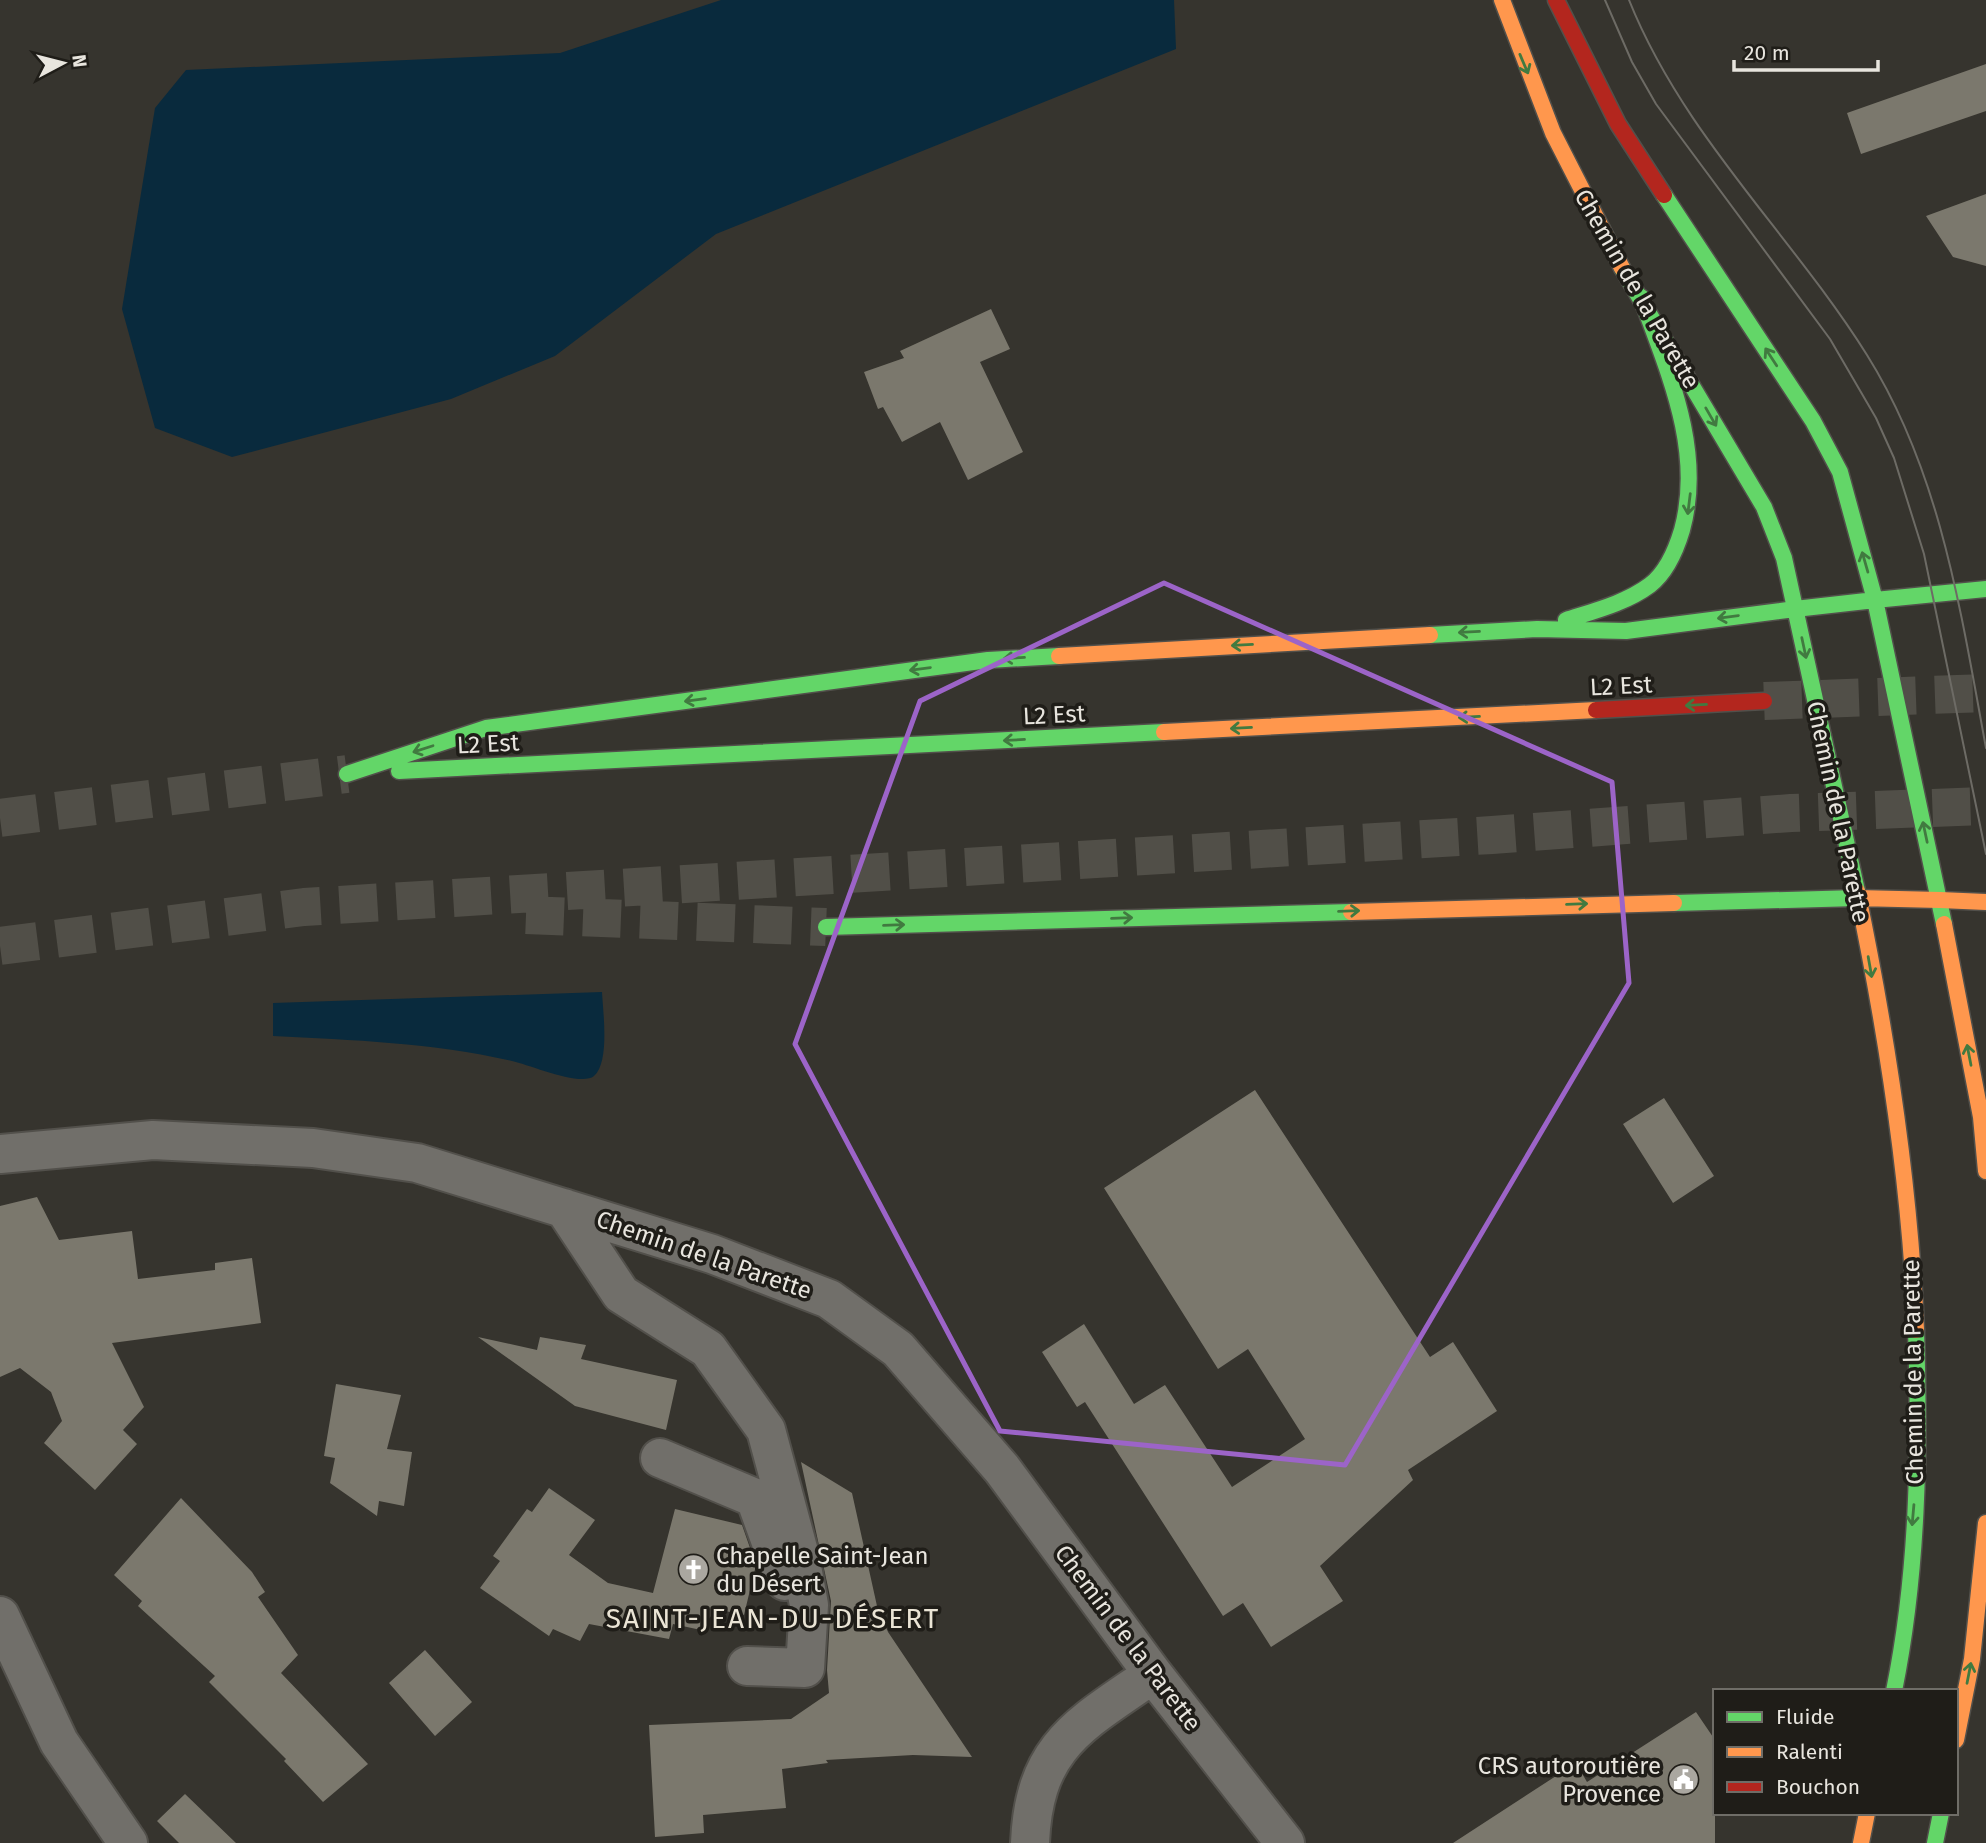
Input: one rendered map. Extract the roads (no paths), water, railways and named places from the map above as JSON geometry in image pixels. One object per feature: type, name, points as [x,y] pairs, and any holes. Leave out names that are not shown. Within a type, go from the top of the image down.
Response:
[{"type":"main road","name":"Chemin de la Parette","points":[[1502,0],[1515,42],[1568,167],[1763,508],[1784,558],[1857,898],[1894,1098],[1912,1268],[1917,1474],[1900,1662],[1894,1689]]},
{"type":"main road","points":[[1556,0],[1618,124],[1812,421],[1840,472],[1875,600],[1940,900],[1981,1116],[1986,1171]]},
{"type":"main road","points":[[1537,629],[1611,605],[1648,587],[1671,561],[1688,516],[1691,489],[1682,417],[1641,297]]},
{"type":"main road","points":[[1537,629],[1626,631],[1795,609],[1986,589]]},
{"type":"main road","name":"L2 Est","points":[[1537,629],[988,660],[486,728],[347,774],[1764,701]]},
{"type":"main road","points":[[826,927],[1802,897],[1986,902]]},
{"type":"main road","points":[[1958,1730],[1972,1659],[1986,1523]]},
{"type":"main road","points":[[1861,1843],[1867,1815]]},
{"type":"main road","points":[[1935,1843],[1941,1815]]},
{"type":"street","name":"Chemin de la Parette","points":[[0,1154],[153,1140],[313,1148],[417,1163],[712,1254],[799,1285],[828,1299],[898,1349],[1002,1469],[1153,1674],[1285,1843]]},
{"type":"street","points":[[565,1208],[621,1294],[708,1349],[766,1430],[774,1451],[800,1556],[809,1605],[805,1668],[747,1666]]},
{"type":"street","points":[[660,1458],[755,1497],[781,1577],[809,1605]]},
{"type":"street","points":[[0,1616],[59,1742],[128,1843]]},
{"type":"street","points":[[1030,1843],[1032,1806],[1037,1787],[1054,1755],[1079,1726],[1153,1674]]},
{"type":"water","points":[[721,0],[1174,0],[1176,49],[716,234],[555,356],[451,399],[232,457],[155,428],[122,309],[155,108],[186,70],[560,53]]},
{"type":"water","points":[[602,992],[604,1049],[599,1069],[594,1076],[587,1079],[567,1077],[512,1061],[453,1050],[393,1043],[273,1036],[273,1003]]},
{"type":"tunnel","points":[[1764,701],[1986,693]]},
{"type":"tunnel","points":[[0,818],[347,774]]},
{"type":"tunnel","points":[[0,946],[304,907],[1492,835],[1791,813],[1986,806]]},
{"type":"tunnel","points":[[526,915],[826,927]]},
{"type":"tram line","points":[[1605,0],[1632,62],[1656,104],[1830,339],[1876,418],[1894,458],[1924,554],[1986,854]]},
{"type":"tram line","points":[[1629,0],[1678,95],[1708,140],[1837,311],[1867,355],[1892,400],[1931,496],[1945,545],[1986,748]]},
{"type":"place","name":"Chapelle Saint-Jean du Désert","points":[[693,1570]]},
{"type":"place","name":"CRS autoroutière Provence","points":[[1684,1780]]},
{"type":"district","name":"SAINT-JEAN-DU-DÉSERT","points":[[773,1618]]}]
